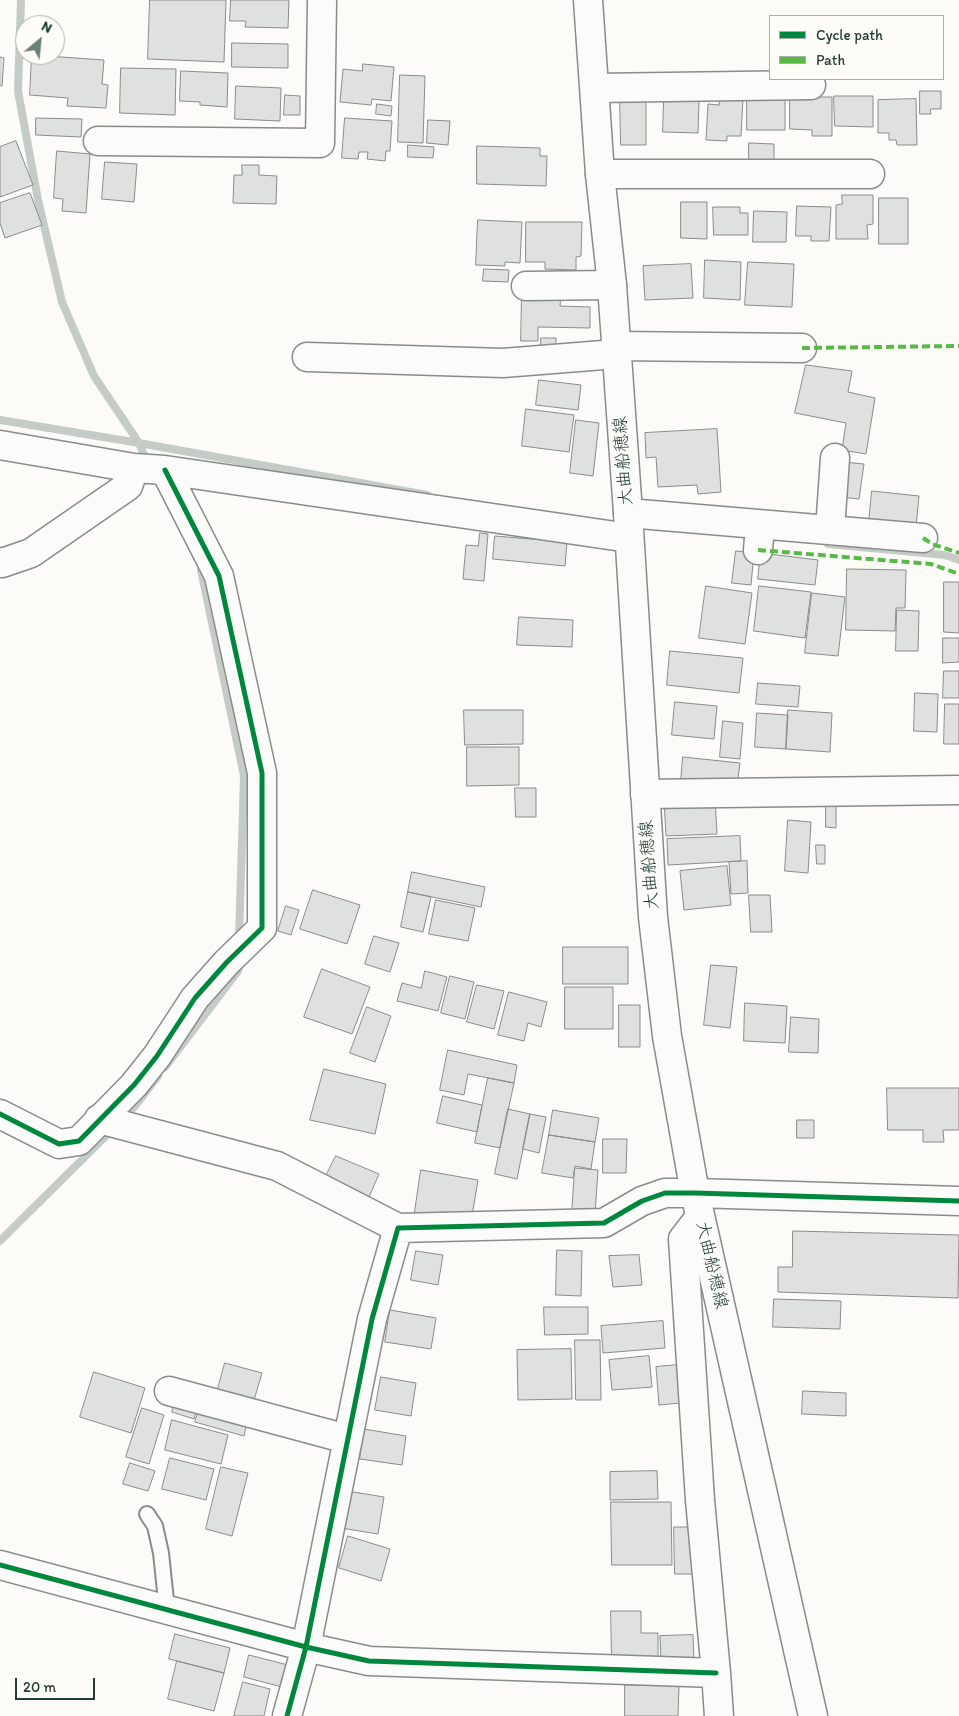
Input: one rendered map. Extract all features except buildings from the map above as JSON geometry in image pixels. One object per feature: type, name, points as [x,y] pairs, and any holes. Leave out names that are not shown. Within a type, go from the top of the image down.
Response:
[{"type":"street","points":[[98,141],[320,143],[322,0]]},
{"type":"street","name":"大曲船穂線","points":[[588,0],[600,174],[612,285],[653,917],[667,1036],[698,1205],[813,1716]]},
{"type":"street","points":[[595,88],[812,85]]},
{"type":"street","points":[[600,174],[870,174]]},
{"type":"street","points":[[526,286],[612,285]]},
{"type":"street","points":[[307,357],[502,363],[616,350],[802,348]]},
{"type":"street","points":[[0,445],[134,468],[165,470],[629,526],[759,538],[830,530],[923,538]]},
{"type":"street","points":[[830,530],[835,458]]},
{"type":"street","points":[[0,562],[2,563],[31,553],[128,486],[134,468]]},
{"type":"street","points":[[0,1114],[59,1144],[79,1141],[134,1085],[157,1056],[195,998],[227,962],[262,928],[262,773],[219,576],[165,470]]},
{"type":"street","points":[[645,794],[959,790]]},
{"type":"street","points":[[99,1120],[277,1166],[398,1228],[604,1222],[642,1201],[665,1193],[698,1205],[959,1201]]},
{"type":"street","points":[[698,1205],[682,1239],[700,1500],[719,1716]]},
{"type":"street","points":[[287,1716],[306,1647],[372,1319],[398,1228]]},
{"type":"street","points":[[169,1391],[347,1439]]},
{"type":"street","points":[[0,1565],[306,1647],[369,1661],[716,1673]]},
{"type":"lane","points":[[147,1514],[155,1526],[167,1610]]},
{"type":"waterway","points":[[21,0],[18,91],[38,200],[62,302],[94,376],[139,443],[144,455]]},
{"type":"waterway","points":[[0,420],[427,495]]},
{"type":"waterway","points":[[828,544],[945,555],[959,560]]},
{"type":"waterway","points":[[201,570],[244,776],[239,939]]},
{"type":"waterway","points":[[165,1067],[238,971],[239,960]]},
{"type":"waterway","points":[[123,1119],[158,1076]]},
{"type":"waterway","points":[[0,1241],[113,1129]]},
{"type":"marked path","points":[[802,348],[959,346]]},
{"type":"marked path","points":[[923,538],[932,544],[959,553]]},
{"type":"marked path","points":[[758,550],[931,564],[959,574]]},
{"type":"cycle path","points":[[0,1114],[59,1144],[79,1141],[134,1085],[157,1056],[195,998],[227,962],[262,928],[262,773],[219,576],[165,470]]},
{"type":"cycle path","points":[[287,1716],[306,1647],[372,1319],[398,1228],[604,1223],[642,1201],[665,1193],[959,1201]]},
{"type":"cycle path","points":[[0,1565],[306,1647],[369,1661],[716,1673]]}]
